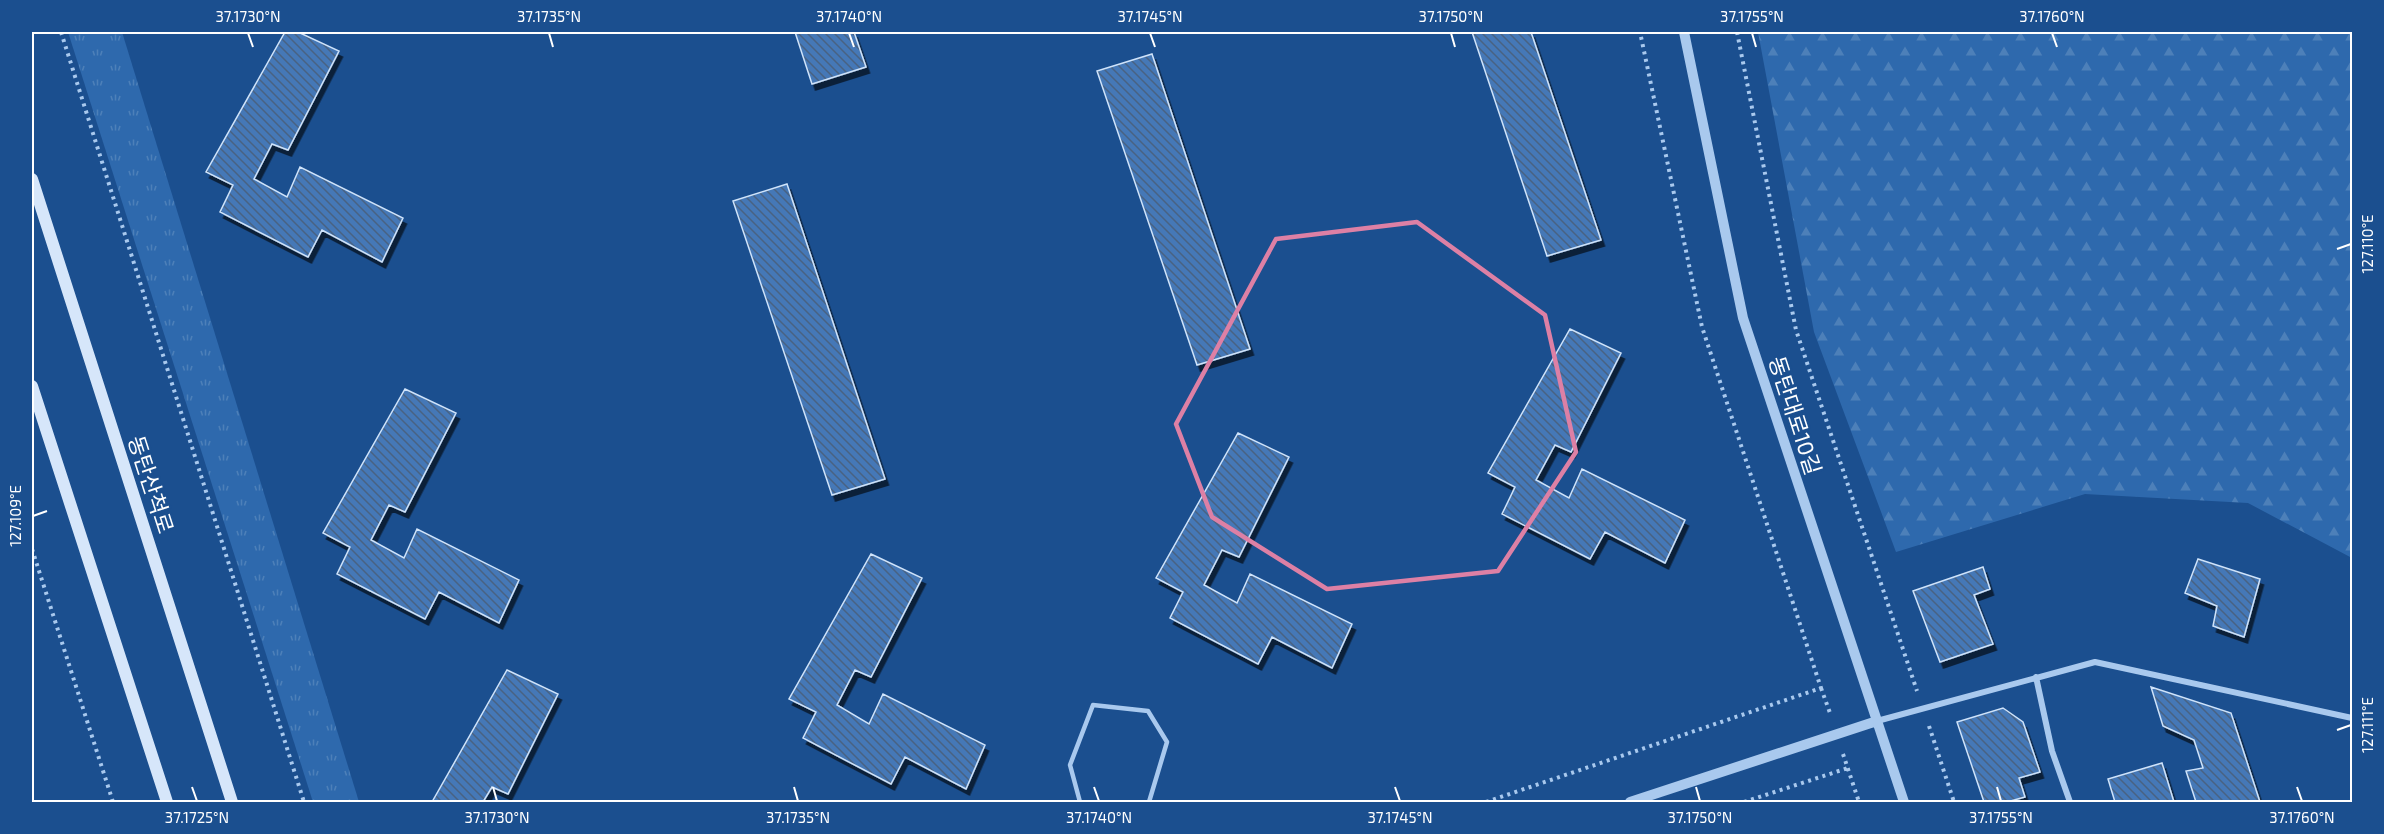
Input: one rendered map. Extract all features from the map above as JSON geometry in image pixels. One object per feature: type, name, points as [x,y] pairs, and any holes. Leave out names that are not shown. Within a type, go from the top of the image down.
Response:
[{"type":"main road","name":"동탄산척로","points":[[32,179],[232,802]]},
{"type":"main road","points":[[32,386],[167,802]]},
{"type":"street","name":"동탄대로10길","points":[[1684,32],[1743,318],[1904,802]]},
{"type":"street","points":[[1630,802],[1877,721],[2095,662],[2352,717]]},
{"type":"street","points":[[2036,677],[2052,751],[2070,802]]},
{"type":"lane","points":[[1080,802],[1070,765],[1093,705],[1148,711],[1167,742],[1149,802]]},
{"type":"path","points":[[61,32],[304,802]]},
{"type":"path","points":[[1486,802],[1821,688],[1702,327],[1640,32]]},
{"type":"path","points":[[1737,32],[1796,330],[1954,802]]},
{"type":"path","points":[[32,549],[114,802]]},
{"type":"path","points":[[1744,802],[1848,768],[1859,802]]},
{"type":"highlighted area","points":[[1417,222],[1545,315],[1576,452],[1498,571],[1327,589],[1212,517],[1176,424],[1276,239]]},
{"type":"green space","points":[[68,32],[122,32],[359,802],[313,802]]},
{"type":"green space","points":[[1758,32],[2352,32],[2352,558],[2248,503],[2085,494],[1896,552],[1814,332]]},
{"type":"building","points":[[285,32],[298,32],[339,51],[288,150],[272,144],[254,179],[287,197],[300,167],[403,218],[382,262],[322,230],[308,257],[220,212],[233,185],[206,172]]},
{"type":"building","points":[[795,32],[854,32],[866,67],[812,84]]},
{"type":"building","points":[[1472,32],[1531,32],[1601,240],[1547,256]]},
{"type":"building","points":[[1152,54],[1250,349],[1197,365],[1097,71]]},
{"type":"building","points":[[787,184],[885,479],[832,495],[733,201]]},
{"type":"building","points":[[1570,329],[1621,353],[1571,452],[1555,445],[1536,480],[1569,498],[1582,469],[1685,520],[1665,563],[1605,532],[1590,559],[1502,514],[1515,487],[1488,473]]},
{"type":"building","points":[[405,389],[456,413],[405,512],[389,505],[371,540],[404,558],[417,529],[519,580],[499,623],[439,592],[425,619],[337,574],[350,547],[323,533]]},
{"type":"building","points":[[1238,433],[1289,457],[1239,557],[1222,550],[1204,585],[1237,603],[1250,574],[1352,624],[1332,668],[1272,637],[1258,664],[1170,618],[1183,592],[1156,578]]},
{"type":"building","points":[[871,554],[922,578],[871,677],[855,670],[837,705],[869,724],[883,694],[985,745],[966,789],[905,757],[891,784],[803,738],[816,712],[789,699]]},
{"type":"building","points":[[2198,559],[2260,579],[2244,637],[2213,626],[2217,606],[2185,593]]},
{"type":"building","points":[[1983,567],[1990,589],[1974,595],[1993,644],[1940,662],[1913,591]]},
{"type":"building","points":[[507,670],[558,694],[508,794],[492,787],[483,802],[432,802]]},
{"type":"building","points":[[2151,687],[2231,713],[2260,802],[2196,802],[2186,771],[2203,768],[2194,740],[2163,726]]},
{"type":"building","points":[[2003,708],[2023,722],[2040,772],[2019,778],[2025,797],[2007,802],[1984,802],[1957,722]]},
{"type":"building","points":[[2162,763],[2174,802],[2115,802],[2108,779]]}]
